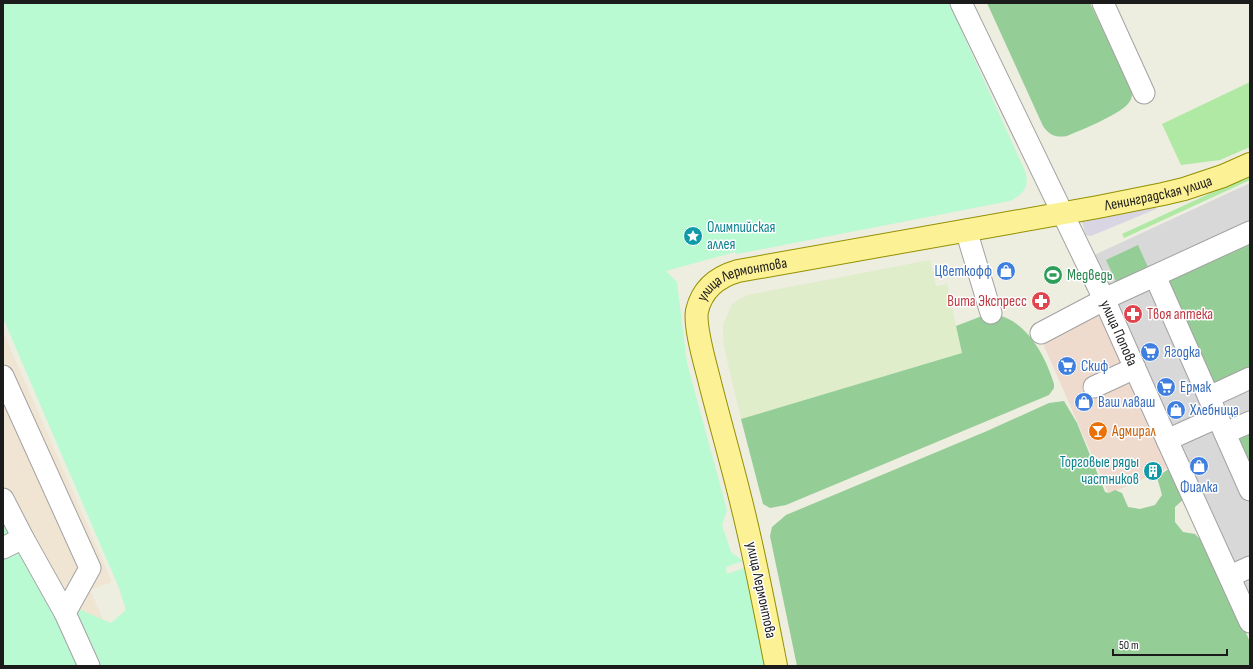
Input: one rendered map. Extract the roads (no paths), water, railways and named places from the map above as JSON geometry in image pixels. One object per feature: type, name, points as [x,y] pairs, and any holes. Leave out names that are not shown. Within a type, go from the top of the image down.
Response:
[{"type":"main road","name":"Ленинградская улица","points":[[1063,213],[1184,189],[1223,176],[1250,164]]},
{"type":"main road","name":"улица Лермонтова","points":[[776,666],[747,527],[704,359],[697,323],[697,312],[700,301],[705,292],[714,281],[725,274],[738,271],[1063,213]]},
{"type":"street","name":"улица Попова","points":[[961,3],[1104,299],[1250,622]]},
{"type":"street","points":[[1103,3],[1144,92]]},
{"type":"street","points":[[966,230],[990,313]]},
{"type":"street","points":[[1041,333],[1104,299],[1250,232]]},
{"type":"street","points":[[1155,276],[1250,490]]},
{"type":"street","points":[[1094,387],[1135,368]]},
{"type":"street","points":[[3,376],[90,568],[65,614]]},
{"type":"street","points":[[1210,397],[1250,378]]},
{"type":"street","points":[[1167,440],[1222,425],[1250,422]]},
{"type":"street","points":[[3,499],[65,614],[89,666]]},
{"type":"street","points":[[3,548],[23,538]]},
{"type":"street","points":[[1230,576],[1250,566]]},
{"type":"place","name":"Олимпийская аллея","points":[[693,236]]},
{"type":"place","name":"Цветкофф","points":[[1006,271]]},
{"type":"place","name":"Медведь","points":[[1053,275]]},
{"type":"place","name":"Вита Экспресс","points":[[1041,301]]},
{"type":"place","name":"Твоя аптека","points":[[1133,314]]},
{"type":"place","name":"Ягодка","points":[[1150,352]]},
{"type":"place","name":"Скиф","points":[[1067,366]]},
{"type":"place","name":"Ермак","points":[[1166,387]]},
{"type":"place","name":"Ваш лаваш","points":[[1084,402]]},
{"type":"place","name":"Хлебница","points":[[1176,410]]},
{"type":"place","name":"Адмирал","points":[[1098,431]]},
{"type":"place","name":"Фиалка","points":[[1199,466]]},
{"type":"place","name":"Торговые ряды частников","points":[[1153,471]]}]
